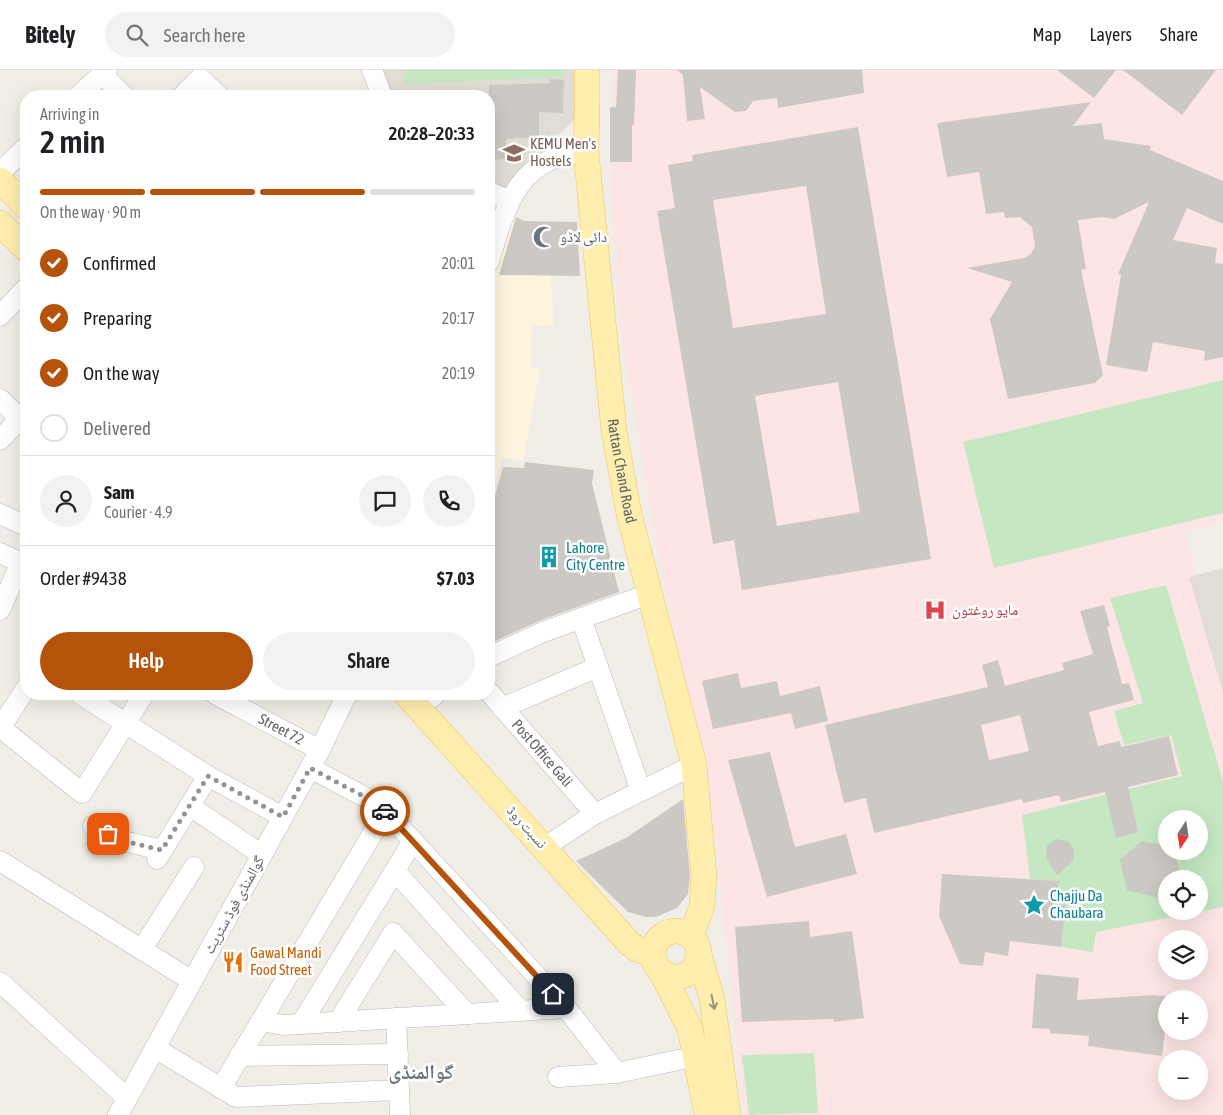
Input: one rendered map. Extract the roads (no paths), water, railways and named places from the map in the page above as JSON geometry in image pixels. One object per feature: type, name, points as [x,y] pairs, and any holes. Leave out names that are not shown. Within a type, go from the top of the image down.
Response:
[{"type":"main road","name":"Rattan Chand Road","points":[[587,70],[586,152],[614,431],[629,514],[694,765],[704,876],[702,906],[695,946]]},
{"type":"main road","points":[[0,180],[20,201]]},
{"type":"main road","points":[[0,223],[20,243]]},
{"type":"main road","name":"نسبت روڈ","points":[[422,700],[545,847],[629,943],[657,964]]},
{"type":"main road","points":[[707,1115],[697,1056],[682,1010],[657,964],[656,942],[666,933],[679,931],[695,946],[712,999],[728,1115]]},
{"type":"main road","points":[[657,964],[676,978],[690,974],[698,962],[695,946]]},
{"type":"street","points":[[372,70],[380,90]]},
{"type":"street","points":[[84,90],[104,72],[119,90]]},
{"type":"street","points":[[188,90],[200,78],[212,90]]},
{"type":"street","points":[[495,243],[509,200],[524,179],[546,161],[558,156],[586,152]]},
{"type":"street","points":[[0,173],[20,153]]},
{"type":"street","points":[[495,194],[509,200]]},
{"type":"street","points":[[0,316],[20,294]]},
{"type":"street","points":[[0,399],[20,416]]},
{"type":"street","points":[[0,440],[20,422]]},
{"type":"street","points":[[0,514],[20,523]]},
{"type":"street","points":[[0,553],[20,563]]},
{"type":"street","points":[[0,610],[20,570]]},
{"type":"street","points":[[495,654],[543,632],[649,594]]},
{"type":"street","points":[[581,618],[641,791]]},
{"type":"street","points":[[502,708],[598,667]]},
{"type":"street","points":[[20,696],[3,720],[82,794],[140,700]]},
{"type":"street","name":"Post Office Gali","points":[[495,699],[595,814]]},
{"type":"street","points":[[90,700],[208,776],[283,817]]},
{"type":"street","name":"Street 72","points":[[225,700],[320,750]]},
{"type":"street","name":"گوالمنڈی فوڈ سٹریٹ","points":[[122,1106],[320,750],[343,700]]},
{"type":"street","points":[[545,847],[595,814],[694,765]]},
{"type":"street","points":[[310,768],[380,805],[566,1008],[617,1073]]},
{"type":"street","points":[[93,826],[123,841],[160,854],[208,776]]},
{"type":"street","points":[[190,806],[262,854]]},
{"type":"street","points":[[221,1088],[386,811]]},
{"type":"street","points":[[301,1024],[413,841]]},
{"type":"street","points":[[0,861],[192,981]]},
{"type":"street","points":[[142,949],[194,867]]},
{"type":"street","points":[[395,871],[522,1010]]},
{"type":"street","points":[[338,1022],[393,933],[467,1014]]},
{"type":"street","points":[[0,982],[122,1106]]},
{"type":"street","points":[[261,1021],[283,1025],[566,1008]]},
{"type":"street","points":[[396,1018],[400,1115]]},
{"type":"street","points":[[155,1048],[236,1097],[399,1090]]},
{"type":"street","points":[[240,1056],[398,1054]]},
{"type":"street","points":[[558,1077],[617,1073],[697,1056]]},
{"type":"place","name":"KEMU Men's Hostels","points":[[514,153]]},
{"type":"place","name":"دائی لاڈو","points":[[544,237]]},
{"type":"place","name":"Lahore City Centre","points":[[549,557]]},
{"type":"place","name":"مایو روغتون","points":[[935,610]]},
{"type":"place","name":"Chajju Da Chaubara","points":[[1034,905]]},
{"type":"place","name":"Gawal Mandi Food Street","points":[[233,962]]},
{"type":"district","name":"گوالمنڈی","points":[[421,1072]]}]
